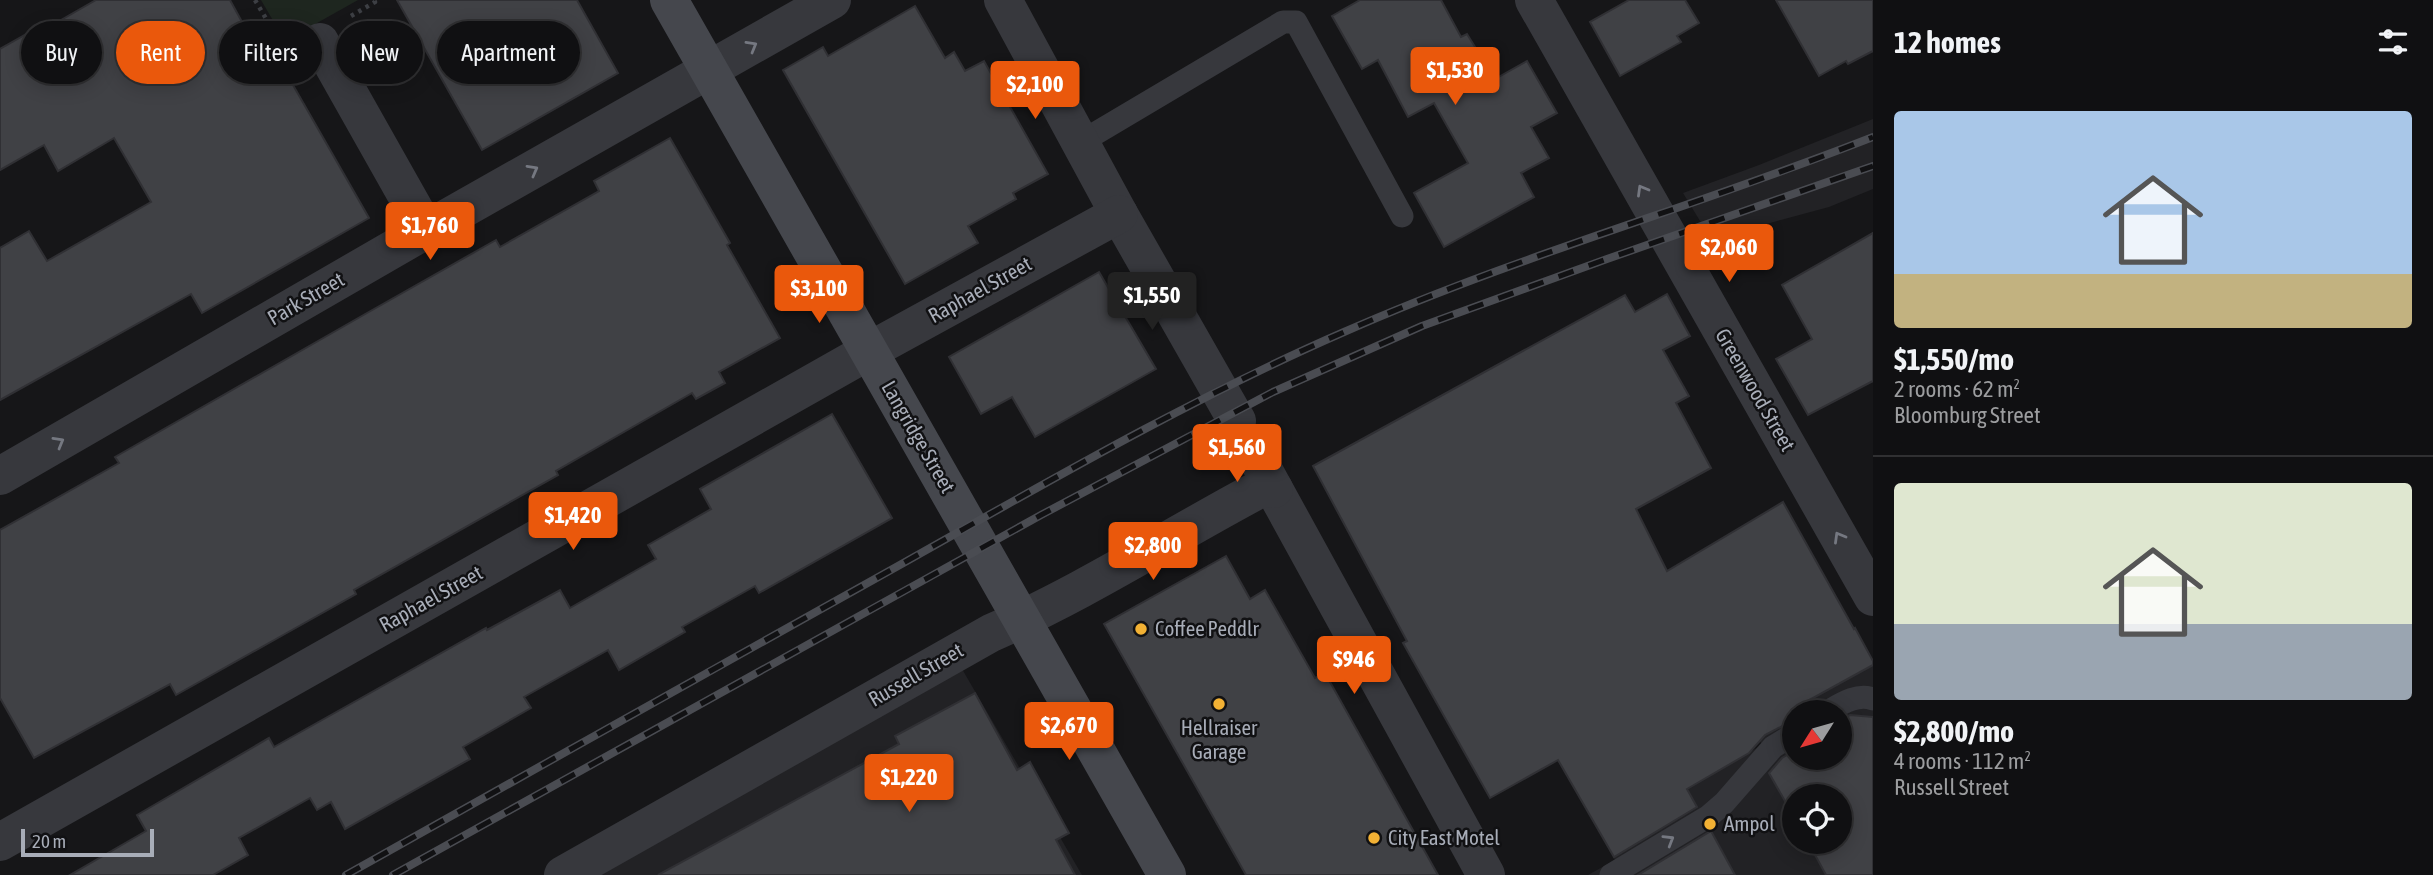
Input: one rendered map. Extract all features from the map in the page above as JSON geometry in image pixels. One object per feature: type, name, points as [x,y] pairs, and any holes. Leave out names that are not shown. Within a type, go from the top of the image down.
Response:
[{"type":"street","name":"Langridge Street","points":[[669,0],[1167,875]]},
{"type":"street","name":"Park Street","points":[[0,476],[832,0]]},
{"type":"street","points":[[1003,0],[1486,875]]},
{"type":"street","name":"Greenwood Street","points":[[1534,0],[1873,597]]},
{"type":"street","points":[[322,46],[426,230]]},
{"type":"street","name":"Raphael Street","points":[[0,842],[869,351],[1119,214]]},
{"type":"street","name":"Russell Street","points":[[563,875],[991,633],[1023,619],[1256,491],[1274,489]]},
{"type":"lane","points":[[1081,142],[1283,22],[1296,22],[1402,216]]},
{"type":"lane","points":[[1850,700],[1865,696],[1873,699]]},
{"type":"lane","points":[[1611,875],[1709,816],[1724,803],[1773,747],[1782,741]]},
{"type":"shaded area","points":[[261,0],[358,0],[321,21],[273,21]]},
{"type":"shaded area","points":[[1873,119],[1873,189],[1829,207],[1711,239],[1683,193],[1759,165]]},
{"type":"shaded area","name":"Ampol","points":[[1873,665],[1873,875],[1588,875],[1615,860],[1603,837],[1762,745],[1754,731],[1782,715],[1782,770],[1852,770],[1852,700],[1810,700]]},
{"type":"shaded area","points":[[962,669],[1082,875],[598,875]]},
{"type":"building","points":[[96,0],[230,0],[242,21],[219,21],[219,84],[292,84],[369,218],[202,313],[191,294],[0,400],[0,248],[29,231],[47,261],[151,202],[114,138],[58,171],[44,145],[0,170],[0,49],[21,37],[21,84],[102,84],[102,21],[59,21]]},
{"type":"building","points":[[397,0],[577,0],[618,73],[482,150],[445,84],[580,84],[580,21],[437,21],[437,71],[423,46],[423,21],[409,21]]},
{"type":"building","points":[[1360,0],[1441,0],[1461,37],[1467,34],[1495,79],[1527,61],[1557,113],[1531,127],[1549,158],[1521,173],[1534,197],[1444,247],[1414,193],[1468,163],[1434,103],[1408,117],[1378,60],[1362,69],[1332,16]]},
{"type":"building","points":[[1629,0],[1685,0],[1699,23],[1677,36],[1681,42],[1620,76],[1590,22]]},
{"type":"building","points":[[1776,0],[1873,0],[1873,51],[1848,64],[1846,61],[1819,76]]},
{"type":"building","points":[[915,6],[945,58],[954,52],[965,71],[984,61],[1048,174],[1013,193],[1016,199],[968,226],[978,243],[905,284],[783,70],[823,47],[828,56]]},
{"type":"building","points":[[670,138],[780,338],[719,372],[725,383],[696,399],[692,393],[556,471],[558,475],[354,590],[356,594],[176,695],[170,684],[34,758],[0,698],[0,530],[119,463],[115,457],[367,313],[496,240],[500,247],[599,191],[594,181]]},
{"type":"building","points":[[1873,233],[1873,381],[1808,415],[1776,359],[1812,339],[1782,285]]},
{"type":"building","points":[[1099,272],[1156,369],[1035,437],[1012,397],[981,414],[949,357]]},
{"type":"building","points":[[1667,294],[1690,336],[1663,350],[1689,396],[1676,403],[1711,468],[1636,509],[1667,571],[1783,502],[1855,628],[1873,665],[1809,700],[1782,700],[1782,726],[1765,735],[1749,753],[1687,789],[1697,807],[1614,857],[1558,760],[1490,798],[1403,643],[1407,641],[1313,466],[1625,295],[1635,312]]},
{"type":"building","points":[[832,414],[892,518],[759,593],[755,586],[682,627],[685,632],[619,670],[608,650],[524,697],[531,708],[463,747],[470,759],[345,829],[331,802],[317,810],[310,798],[239,838],[248,855],[213,875],[70,875],[146,831],[137,815],[269,738],[274,747],[486,628],[487,630],[560,590],[570,608],[656,559],[648,545],[711,509],[700,489]]},
{"type":"building","points":[[1226,556],[1250,599],[1265,590],[1315,678],[1325,673],[1438,875],[1246,875],[1104,624]]},
{"type":"building","points":[[975,693],[1017,770],[1030,762],[1069,833],[1056,840],[1075,875],[658,875],[899,744],[895,736]]},
{"type":"building","points":[[1852,715],[1873,717],[1873,875],[1826,875],[1815,854],[1852,854],[1852,784],[1782,784],[1782,796],[1769,773],[1782,758],[1782,770],[1852,770]]},
{"type":"building","points":[[1711,831],[1735,875],[1638,875]]},
{"type":"railway","points":[[346,875],[1063,474],[1230,385],[1344,332],[1475,279],[1873,137]]},
{"type":"railway","points":[[393,875],[1041,515],[1273,392],[1422,326],[1873,166]]},
{"type":"place","name":"Coffee Peddlr","points":[[1141,629]]},
{"type":"place","name":"Hellraiser Garage","points":[[1219,704]]},
{"type":"place","name":"Ampol","points":[[1710,824]]},
{"type":"place","name":"City East Motel","points":[[1374,838]]}]
